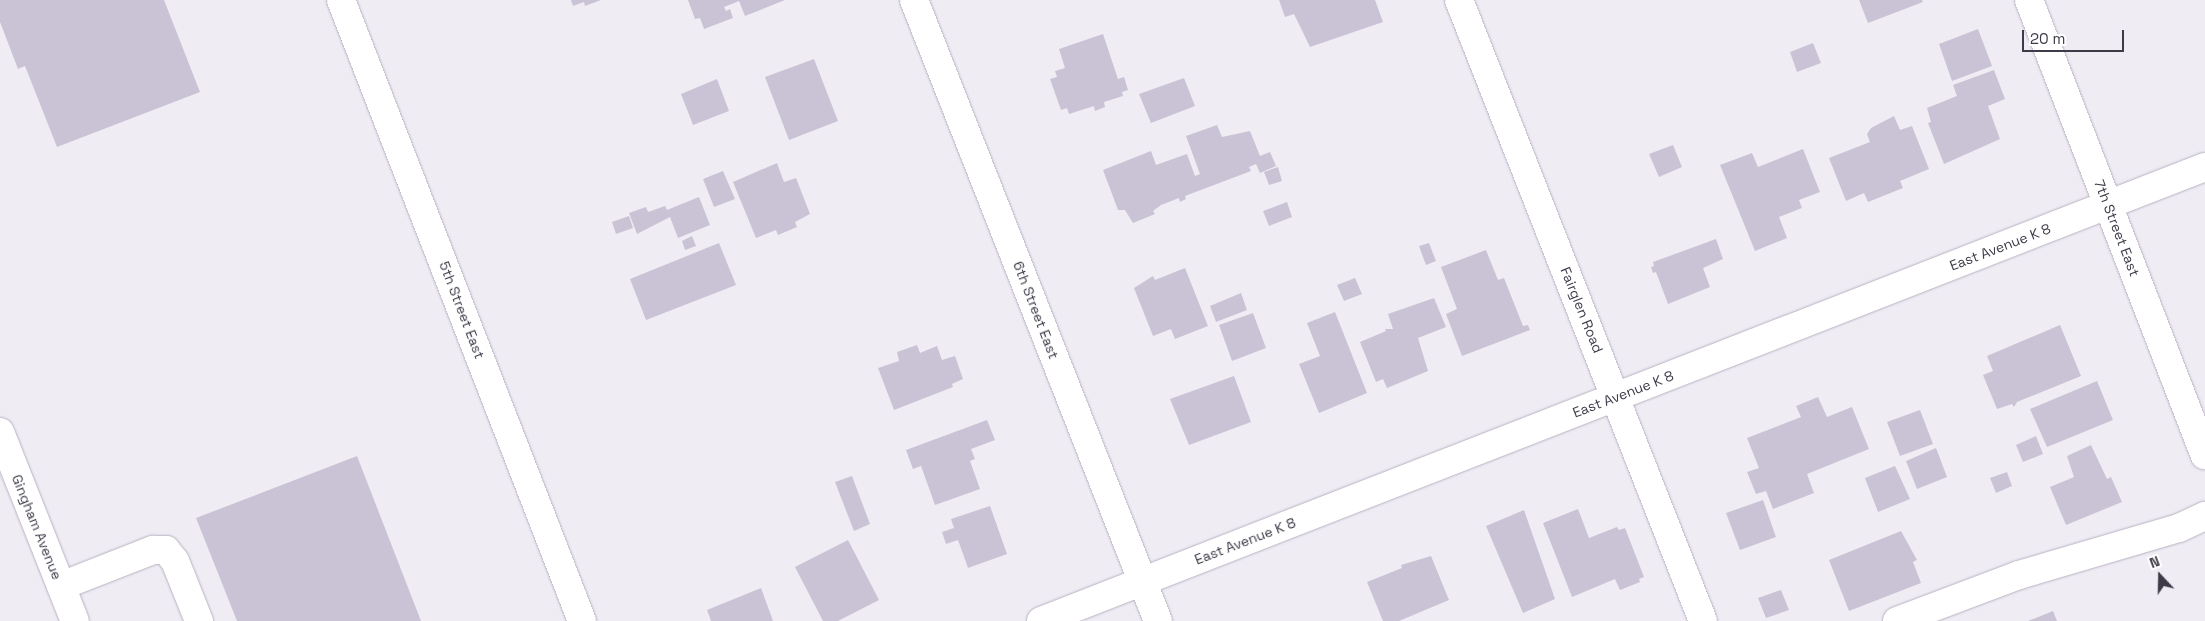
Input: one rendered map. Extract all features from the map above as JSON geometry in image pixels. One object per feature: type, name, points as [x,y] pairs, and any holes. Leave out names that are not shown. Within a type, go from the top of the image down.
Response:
[{"type":"street","name":"5th Street East","points":[[342,0],[582,621]]},
{"type":"street","name":"6th Street East","points":[[914,0],[1158,621]]},
{"type":"street","name":"Fairglen Road","points":[[1459,0],[1703,621]]},
{"type":"street","name":"7th Street East","points":[[2029,0],[2205,455]]},
{"type":"street","name":"East Avenue K 8","points":[[1041,621],[2205,167]]},
{"type":"street","name":"Gingham Avenue","points":[[0,432],[75,621]]},
{"type":"street","points":[[1897,621],[2019,575],[2179,528],[2205,516]]},
{"type":"street","points":[[61,586],[146,552],[166,550],[175,561],[199,621]]},
{"type":"building","points":[[0,0],[164,0],[200,92],[57,147],[25,66],[18,69],[0,22]]},
{"type":"building","points":[[571,0],[601,0],[585,6],[584,2],[573,6]]},
{"type":"building","points":[[688,0],[785,0],[745,16],[739,1],[724,7],[726,11],[730,9],[733,18],[704,29],[700,18],[695,19]]},
{"type":"building","points":[[1279,0],[1375,0],[1383,22],[1310,47],[1294,14],[1285,17]]},
{"type":"building","points":[[1859,0],[1922,0],[1923,2],[1868,23]]},
{"type":"building","points":[[1978,29],[1992,66],[1952,81],[1939,44]]},
{"type":"building","points":[[1103,34],[1118,79],[1124,77],[1128,90],[1122,92],[1123,96],[1104,102],[1105,107],[1095,111],[1094,106],[1069,114],[1067,108],[1061,110],[1050,79],[1057,77],[1055,71],[1065,68],[1059,49]]},
{"type":"building","points":[[1813,43],[1821,63],[1797,72],[1790,52]]},
{"type":"building","points":[[814,59],[838,121],[789,140],[765,77]]},
{"type":"building","points":[[1994,70],[2005,99],[1988,106],[2000,139],[1944,164],[1928,123],[1931,122],[1927,108],[1957,96],[1953,85]]},
{"type":"building","points":[[1184,78],[1195,106],[1151,123],[1139,94]]},
{"type":"building","points":[[717,79],[729,111],[693,125],[681,94]]},
{"type":"building","points":[[1894,116],[1900,130],[1912,126],[1929,169],[1900,181],[1903,188],[1868,202],[1864,193],[1846,201],[1829,158],[1870,142],[1867,134],[1871,128]]},
{"type":"building","points":[[1217,125],[1222,137],[1250,131],[1260,156],[1270,152],[1276,166],[1260,173],[1256,164],[1249,167],[1251,171],[1185,196],[1186,199],[1180,202],[1179,198],[1161,205],[1153,211],[1155,214],[1133,223],[1125,210],[1118,210],[1103,170],[1151,151],[1156,165],[1187,154],[1195,176],[1200,174],[1186,136]]},
{"type":"building","points":[[1673,145],[1682,167],[1659,177],[1649,154]]},
{"type":"building","points":[[1803,149],[1820,192],[1799,200],[1802,208],[1779,217],[1787,238],[1755,251],[1720,165],[1752,153],[1758,167]]},
{"type":"building","points":[[777,163],[784,182],[796,178],[810,214],[795,222],[797,227],[778,235],[776,230],[756,238],[733,182]]},
{"type":"building","points":[[1278,167],[1282,181],[1269,185],[1264,172]]},
{"type":"building","points":[[723,171],[735,199],[714,207],[703,179]]},
{"type":"building","points":[[699,197],[710,225],[678,238],[670,217],[637,234],[629,213],[646,207],[648,212],[665,206],[667,210]]},
{"type":"building","points":[[1287,202],[1292,217],[1269,226],[1263,211]]},
{"type":"building","points":[[629,216],[633,228],[616,234],[612,222]]},
{"type":"building","points":[[692,236],[696,246],[685,250],[682,241]]},
{"type":"building","points":[[1716,239],[1723,259],[1703,268],[1710,287],[1668,304],[1656,272],[1653,273],[1651,267],[1654,266],[1653,262]]},
{"type":"building","points":[[719,243],[736,285],[646,320],[630,279]]},
{"type":"building","points":[[1429,243],[1436,261],[1426,265],[1419,246]]},
{"type":"building","points":[[1486,250],[1498,280],[1504,278],[1523,326],[1528,325],[1530,330],[1462,356],[1446,314],[1457,309],[1441,267]]},
{"type":"building","points":[[1185,268],[1208,326],[1175,339],[1171,329],[1153,336],[1134,288],[1153,276],[1155,280]]},
{"type":"building","points":[[1355,278],[1362,294],[1344,301],[1337,285]]},
{"type":"building","points":[[1241,293],[1247,310],[1216,322],[1210,306]]},
{"type":"building","points":[[1434,298],[1446,327],[1418,338],[1428,371],[1387,388],[1383,379],[1376,382],[1360,342],[1386,331],[1385,329],[1393,329],[1388,314]]},
{"type":"building","points":[[1335,312],[1367,393],[1319,413],[1299,364],[1320,356],[1307,323]]},
{"type":"building","points":[[1253,313],[1266,348],[1232,361],[1219,325]]},
{"type":"building","points":[[2060,325],[2081,376],[2017,402],[2014,407],[2012,404],[1997,409],[1983,375],[1993,371],[1987,356]]},
{"type":"building","points":[[917,345],[920,353],[937,346],[942,360],[955,356],[963,379],[952,384],[953,387],[894,410],[878,368],[899,361],[897,352]]},
{"type":"building","points":[[1234,376],[1251,422],[1189,445],[1170,399]]},
{"type":"building","points":[[2097,381],[2113,420],[2047,447],[2030,409]]},
{"type":"building","points":[[1818,397],[1827,417],[1852,407],[1869,449],[1807,474],[1814,493],[1773,509],[1766,491],[1756,494],[1747,472],[1759,468],[1747,438],[1801,417],[1796,406]]},
{"type":"building","points":[[1920,410],[1933,444],[1900,456],[1887,422]]},
{"type":"building","points":[[987,420],[995,440],[971,449],[975,459],[970,461],[980,489],[935,505],[921,466],[913,469],[906,450]]},
{"type":"building","points":[[2036,436],[2043,454],[2023,462],[2016,445]]},
{"type":"building","points":[[2091,445],[2107,479],[2111,477],[2122,502],[2066,525],[2050,487],[2074,477],[2067,456]]},
{"type":"building","points":[[1936,448],[1947,477],[1917,489],[1906,461]]},
{"type":"building","points":[[357,456],[421,621],[237,621],[196,518]]},
{"type":"building","points":[[1895,466],[1910,499],[1878,512],[1865,478]]},
{"type":"building","points":[[2007,472],[2012,486],[1996,493],[1990,478]]},
{"type":"building","points":[[852,476],[870,524],[854,531],[835,482]]},
{"type":"building","points":[[1763,500],[1776,537],[1740,550],[1726,513]]},
{"type":"building","points":[[990,506],[1007,554],[968,568],[958,540],[946,544],[942,532],[954,528],[951,519]]},
{"type":"building","points":[[1578,509],[1589,538],[1617,527],[1619,530],[1625,528],[1644,577],[1639,579],[1640,582],[1620,590],[1615,579],[1572,597],[1543,523]]},
{"type":"building","points":[[1524,510],[1555,599],[1523,613],[1486,526]]},
{"type":"building","points":[[1901,531],[1917,560],[1913,562],[1921,583],[1849,611],[1829,560]]},
{"type":"building","points":[[848,540],[879,600],[838,621],[823,621],[795,567]]},
{"type":"building","points":[[1431,556],[1449,600],[1399,621],[1383,621],[1367,582],[1402,568],[1401,565]]},
{"type":"building","points":[[761,588],[773,621],[711,621],[707,610]]},
{"type":"building","points":[[1781,590],[1789,610],[1766,618],[1758,598]]},
{"type":"building","points":[[2053,611],[2057,621],[2028,621]]}]
